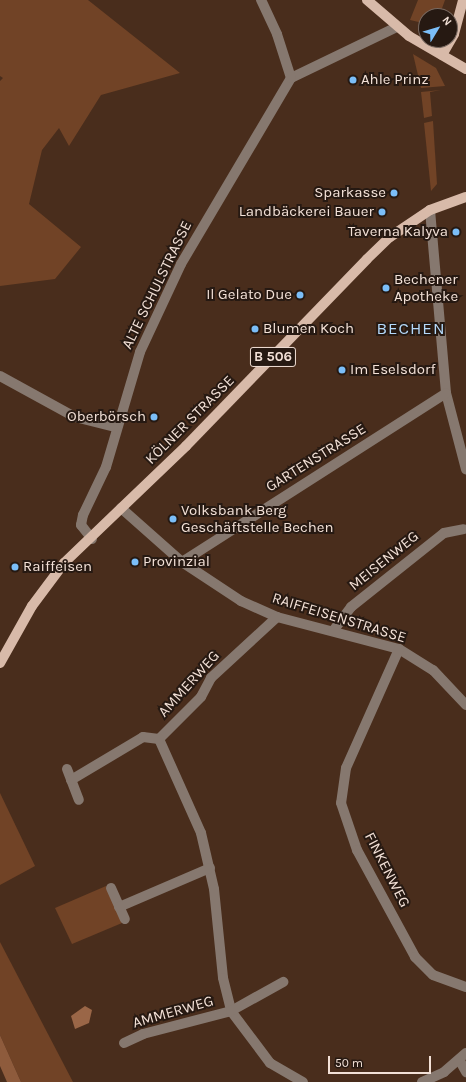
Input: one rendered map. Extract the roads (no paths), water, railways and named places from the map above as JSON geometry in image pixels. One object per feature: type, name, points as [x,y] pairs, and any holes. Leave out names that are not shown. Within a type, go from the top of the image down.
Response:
[{"type":"main road","points":[[367,0],[397,27],[466,69]]},
{"type":"main road","points":[[442,55],[454,34],[463,0]]},
{"type":"main road","name":"KÖLNER STRASSE","points":[[0,663],[47,583],[378,248],[430,210],[466,197]]},
{"type":"street","points":[[261,0],[277,34],[291,78],[397,27]]},
{"type":"street","name":"ALTE SCHULSTRASSE","points":[[92,539],[82,525],[82,514],[106,467],[115,427],[140,352],[181,264],[291,78]]},
{"type":"street","points":[[430,210],[446,393],[466,469]]},
{"type":"street","points":[[0,376],[75,417],[115,427]]},
{"type":"street","name":"GARTENSTRASSE","points":[[182,562],[446,393]]},
{"type":"street","name":"RAIFFEISENSTRASSE","points":[[121,508],[182,562],[240,601],[277,617],[399,649],[433,670],[466,705]]},
{"type":"street","name":"MEISENWEG","points":[[333,631],[351,607],[444,532],[464,529]]},
{"type":"street","name":"AMMERWEG","points":[[71,780],[143,738],[159,739],[201,697],[211,678],[277,617]]},
{"type":"street","name":"FINKENWEG","points":[[399,649],[346,768],[341,803],[357,850],[415,956],[433,975],[466,987]]},
{"type":"street","name":"AMMERWEG","points":[[159,739],[201,833],[210,868],[231,1011],[266,1059],[303,1082]]},
{"type":"street","points":[[67,769],[79,800]]},
{"type":"street","points":[[119,907],[210,868]]},
{"type":"street","points":[[111,888],[125,919]]},
{"type":"street","name":"AMMERWEG","points":[[124,1043],[148,1032],[231,1011],[283,982]]},
{"type":"street","points":[[422,1082],[463,1057],[466,1072]]},
{"type":"place","name":"Ahle Prinz","points":[[353,80]]},
{"type":"place","name":"Sparkasse","points":[[394,193]]},
{"type":"place","name":"Landbäckerei Bauer","points":[[382,212]]},
{"type":"place","name":"Taverna Kalyva","points":[[456,232]]},
{"type":"place","name":"Bechener Apotheke","points":[[386,288]]},
{"type":"place","name":"Il Gelato Due","points":[[300,295]]},
{"type":"place","name":"Blumen Koch","points":[[255,329]]},
{"type":"place","name":"Im Eselsdorf","points":[[342,370]]},
{"type":"place","name":"Oberbörsch","points":[[154,417]]},
{"type":"place","name":"Volksbank Berg Geschäftstelle Bechen","points":[[173,519]]},
{"type":"place","name":"Provinzial","points":[[135,562]]},
{"type":"place","name":"Raiffeisen","points":[[15,567]]},
{"type":"district","name":"BECHEN","points":[[411,329]]}]
